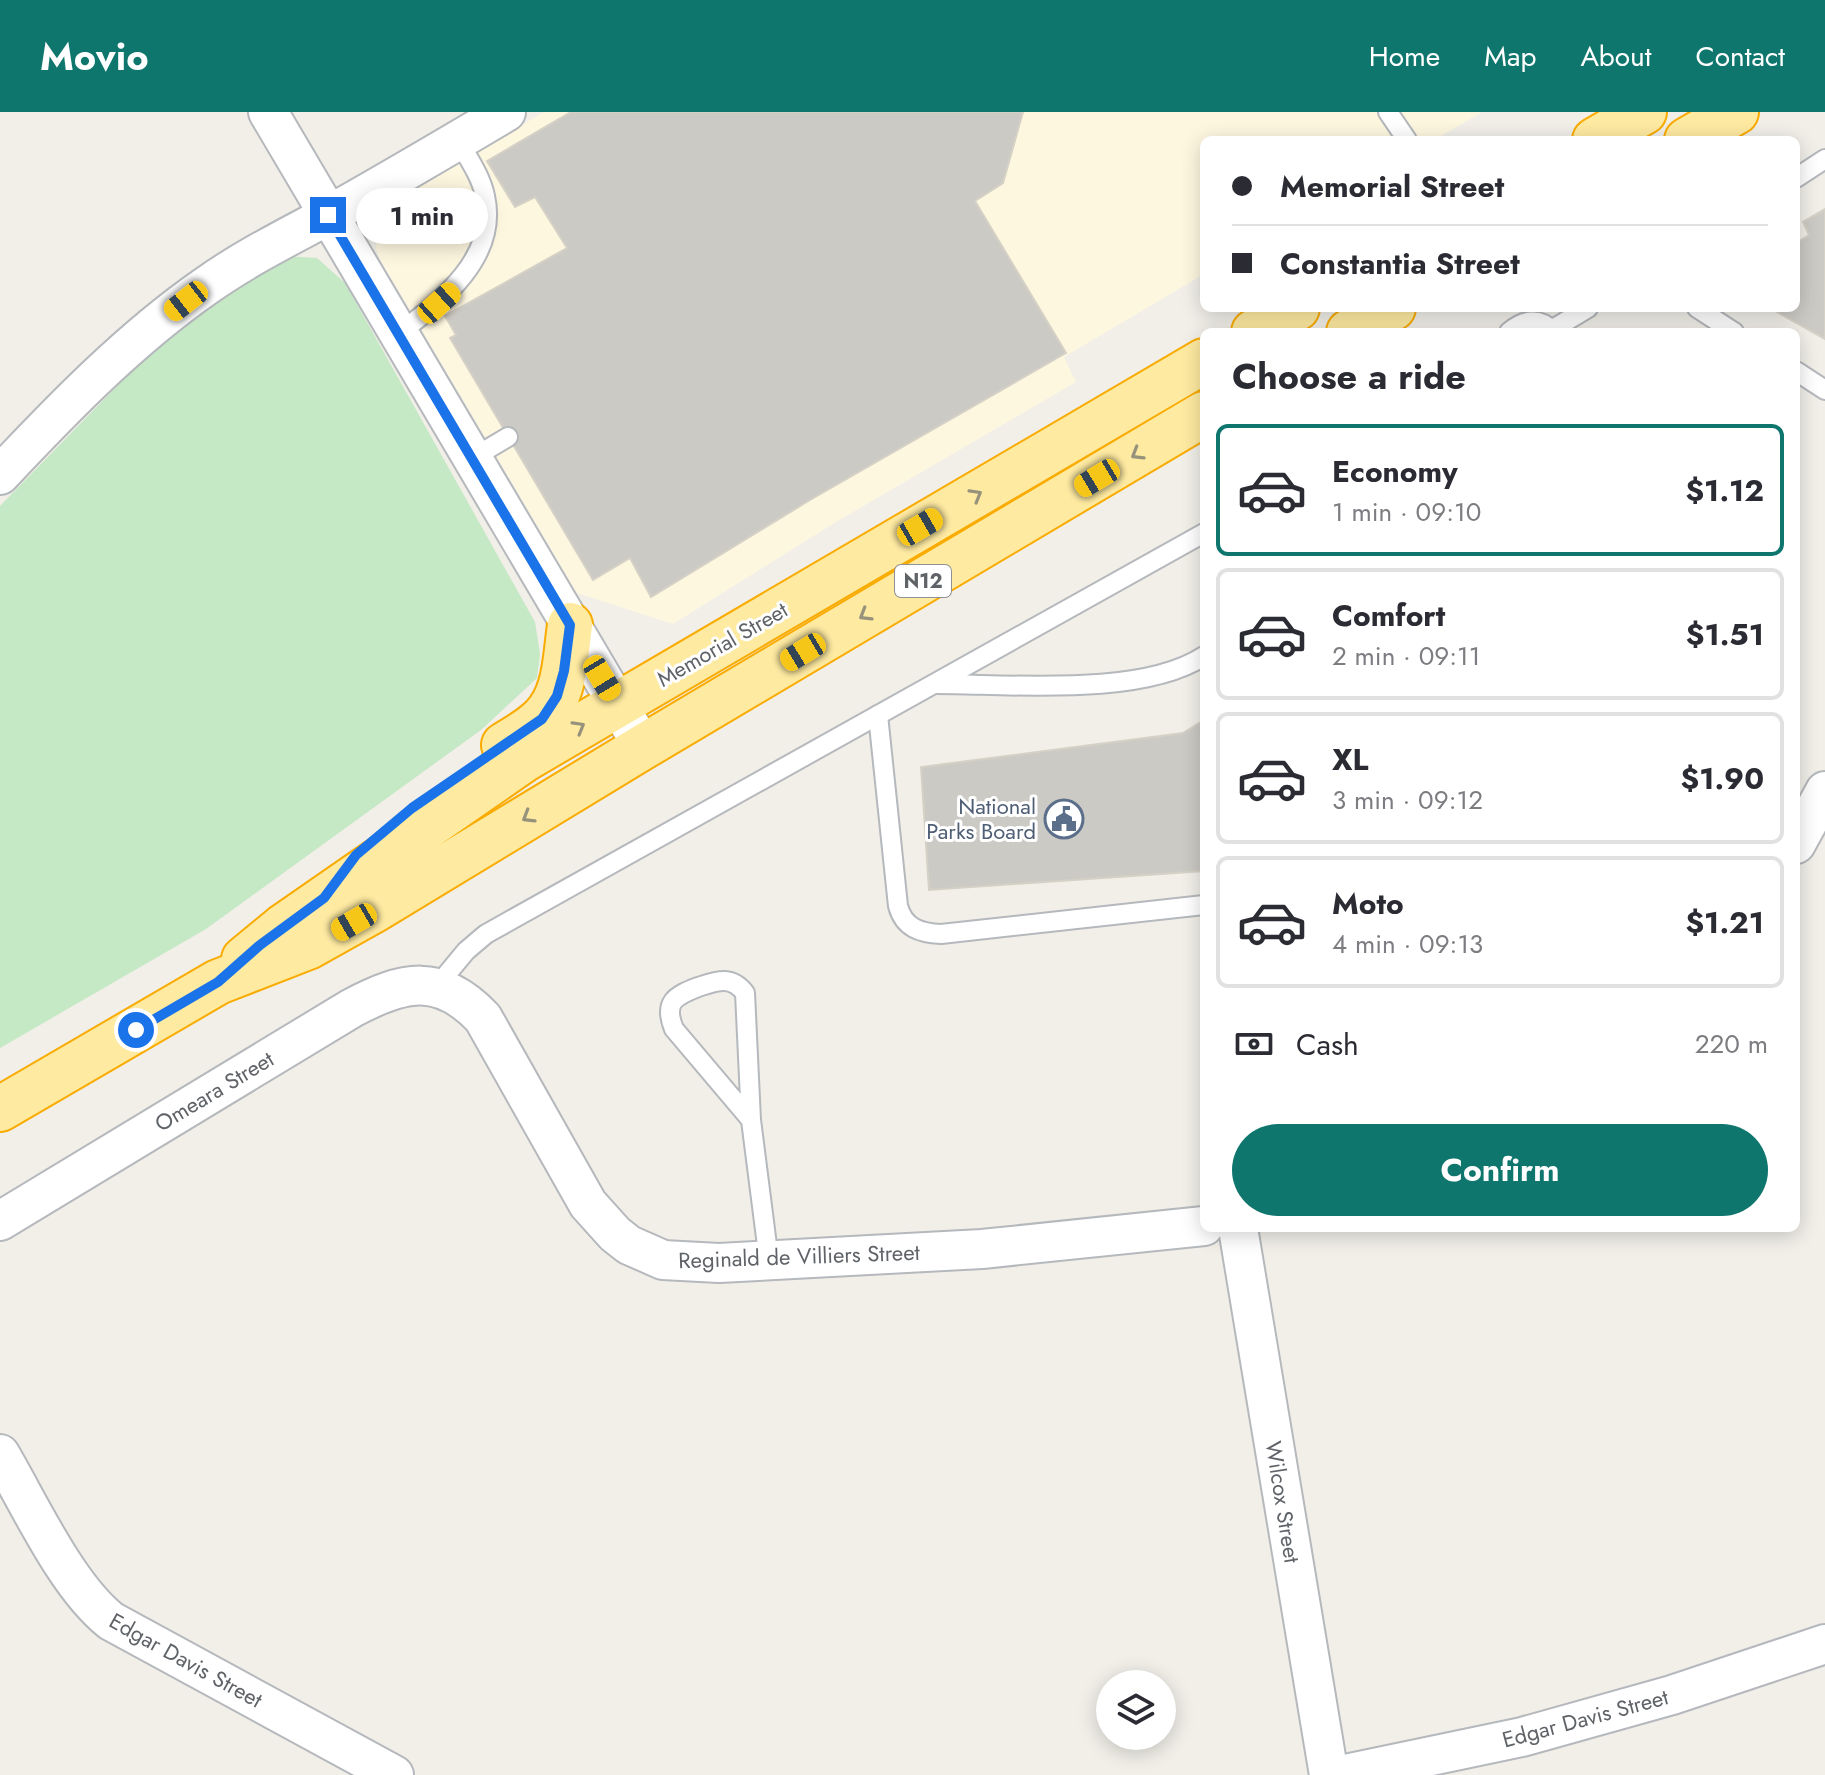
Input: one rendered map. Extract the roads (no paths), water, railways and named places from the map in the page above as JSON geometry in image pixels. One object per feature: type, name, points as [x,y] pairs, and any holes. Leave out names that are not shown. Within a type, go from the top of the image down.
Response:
[{"type":"highway","points":[[1602,136],[1644,112]]},
{"type":"highway","points":[[1694,136],[1736,112]]},
{"type":"highway","points":[[1248,328],[1266,312]]},
{"type":"highway","points":[[1261,328],[1290,312]]},
{"type":"highway","points":[[1356,328],[1386,312]]},
{"type":"highway","name":"Memorial Street","points":[[218,982],[260,945],[480,788],[1200,363]]},
{"type":"highway","name":"Memorial Street","points":[[0,1109],[218,982],[308,947],[1200,416]]},
{"type":"highway","points":[[324,898],[356,855],[412,808],[542,719],[557,696],[570,625]]},
{"type":"street","points":[[268,112],[643,747]]},
{"type":"street","points":[[0,475],[59,415],[167,315],[244,260],[506,112]]},
{"type":"street","points":[[1800,837],[1825,791]]},
{"type":"street","name":"Omeara Street","points":[[0,1221],[378,994],[418,984],[437,986]]},
{"type":"street","name":"Reginald de Villiers Street","points":[[437,986],[460,997],[483,1018],[588,1204],[615,1234],[645,1254],[663,1260],[719,1263],[982,1249],[1200,1226]]},
{"type":"street","name":"Wilcox Street","points":[[1239,1232],[1329,1775]]},
{"type":"street","name":"Edgar Davis Street","points":[[0,1454],[72,1579],[111,1621],[394,1775]]},
{"type":"street","name":"Edgar Davis Street","points":[[1340,1775],[1522,1737],[1672,1695],[1825,1644]]},
{"type":"lane","points":[[1388,112],[1404,136]]},
{"type":"lane","points":[[398,334],[453,291],[482,244],[486,198],[458,140]]},
{"type":"lane","points":[[1800,175],[1825,159]]},
{"type":"lane","points":[[1557,328],[1582,312]]},
{"type":"lane","points":[[1703,312],[1728,328]]},
{"type":"lane","points":[[1513,321],[1543,323],[1551,328]]},
{"type":"lane","points":[[1800,374],[1825,390]]},
{"type":"lane","points":[[471,459],[508,437]]},
{"type":"lane","points":[[437,986],[466,951],[486,934],[1200,535]]},
{"type":"lane","points":[[934,684],[1089,684],[1126,681],[1166,672],[1200,658]]},
{"type":"lane","points":[[878,715],[898,906],[901,917],[917,930],[941,934],[1200,905]]},
{"type":"lane","points":[[751,1120],[674,1029],[669,1013],[674,999],[681,994],[720,979],[733,982],[745,993],[751,1120],[769,1261]]},
{"type":"place","name":"National Parks Board","points":[[1064,819]]}]
